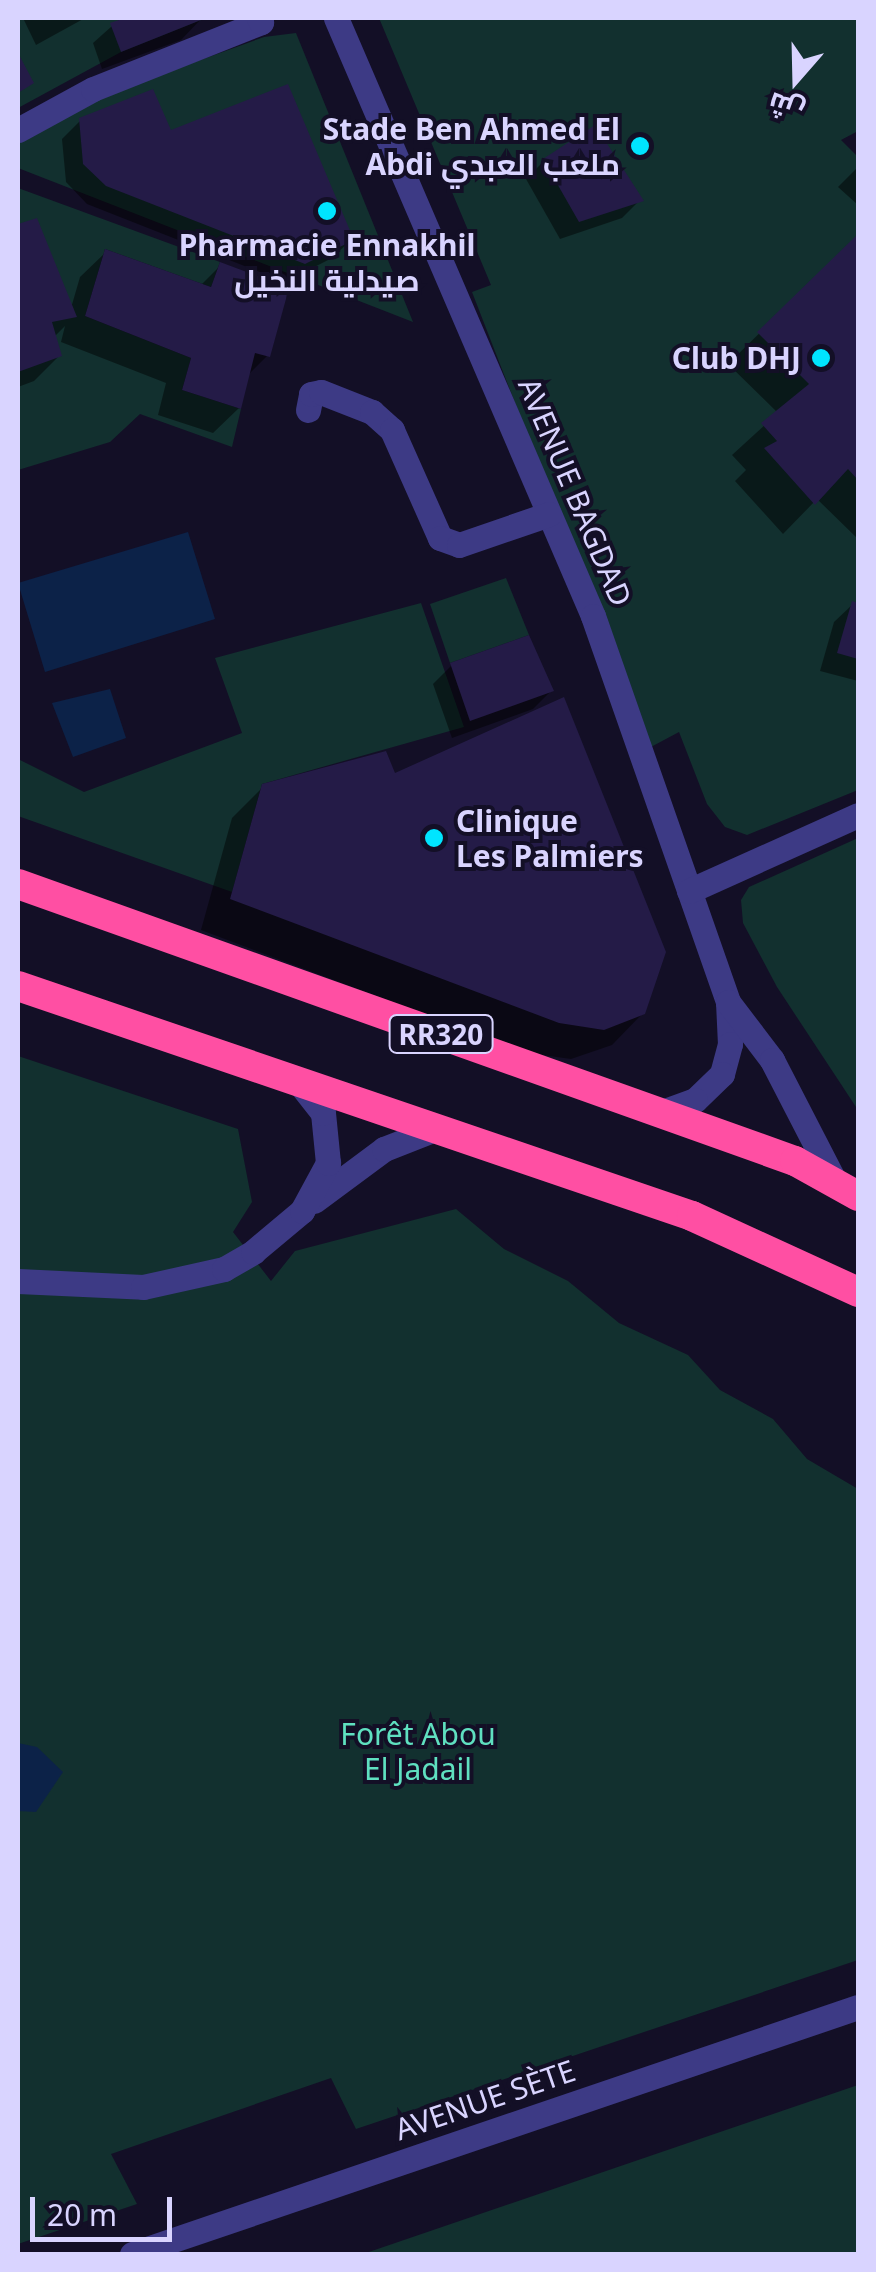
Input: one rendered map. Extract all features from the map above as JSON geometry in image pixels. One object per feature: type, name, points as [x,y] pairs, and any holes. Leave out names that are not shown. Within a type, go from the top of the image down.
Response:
[{"type":"highway","name":"RR320","points":[[18,884],[796,1161],[847,1190]]},
{"type":"highway","points":[[18,986],[692,1216],[858,1292]]},
{"type":"street","name":"AVENUE BAGDAD","points":[[336,18],[593,616],[728,1002]]},
{"type":"street","points":[[18,130],[93,89],[267,19]]},
{"type":"street","points":[[308,410],[311,394],[321,392],[372,412],[392,430],[440,538],[459,545],[549,514]]},
{"type":"street","points":[[690,892],[858,815]]},
{"type":"street","points":[[659,1114],[695,1100],[722,1074],[728,1002]]},
{"type":"street","points":[[728,1002],[772,1060],[847,1190]]},
{"type":"street","points":[[297,1080],[323,1113],[328,1136],[320,1188],[302,1210]]},
{"type":"street","points":[[18,1281],[143,1287],[187,1280],[253,1252],[384,1149],[438,1128]]},
{"type":"street","name":"AVENUE SÈTE","points":[[132,2254],[858,2006]]},
{"type":"green space","points":[[18,18],[206,18],[121,52],[18,108]]},
{"type":"green space","points":[[379,18],[858,18],[858,131],[841,140],[858,157],[858,790],[747,835],[725,827],[707,804],[679,732],[649,748],[472,292],[491,285]]},
{"type":"green space","points":[[296,33],[413,322],[18,168],[18,140],[92,99],[264,37]]},
{"type":"green space","points":[[18,188],[220,262],[211,287],[105,249],[85,316],[191,358],[182,390],[241,409],[232,447],[140,414],[110,442],[18,470]]},
{"type":"green space","points":[[506,578],[529,635],[450,663],[430,604]]},
{"type":"green space","points":[[421,603],[464,727],[262,784],[232,892],[18,816],[18,759],[84,792],[242,733],[215,658]]},
{"type":"green space","points":[[858,838],[858,1110],[777,987],[743,923],[741,900],[749,887]]},
{"type":"green space","name":"Forêt Abou El Jadail","points":[[18,1056],[238,1129],[252,1202],[233,1232],[271,1281],[295,1251],[456,1209],[504,1249],[568,1281],[619,1323],[688,1355],[720,1390],[773,1419],[807,1459],[858,1489],[858,1960],[356,2129],[331,2078],[111,2154],[137,2204],[18,2244]]},
{"type":"green space","points":[[858,2085],[858,2254],[363,2254]]},
{"type":"water","points":[[188,532],[215,619],[45,672],[18,583]]},
{"type":"water","points":[[110,689],[126,738],[73,757],[52,703]]},
{"type":"water","points":[[18,1743],[37,1747],[63,1772],[36,1812],[18,1811]]},
{"type":"building","points":[[125,18],[206,18],[121,52],[110,23]]},
{"type":"building","points":[[18,53],[34,83],[18,93]]},
{"type":"building","points":[[288,84],[354,240],[305,264],[106,186],[83,164],[79,118],[153,89],[171,130]]},
{"type":"building","points":[[595,125],[644,201],[579,222],[543,159]]},
{"type":"building","points":[[37,218],[77,317],[52,322],[62,356],[18,372],[18,224]]},
{"type":"building","name":"Club DHJ","points":[[858,234],[858,480],[848,469],[815,505],[764,448],[777,441],[761,423],[809,384],[757,332]]},
{"type":"building","points":[[105,249],[211,287],[220,262],[289,288],[270,357],[255,353],[241,409],[182,390],[191,358],[85,316]]},
{"type":"building","points":[[852,601],[858,603],[858,659],[837,653]]},
{"type":"building","points":[[529,635],[554,691],[470,721],[450,663]]},
{"type":"building","name":"Clinique Les Palmiers","points":[[564,697],[666,952],[645,1014],[604,1030],[559,1023],[230,899],[262,784],[386,751],[395,773]]},
{"type":"place","name":"Stade Ben Ahmed El Abdi ملعب العبدي","points":[[640,146]]},
{"type":"place","name":"Pharmacie Ennakhil صيدلية النخيل","points":[[327,211]]},
{"type":"place","name":"Club DHJ","points":[[821,358]]},
{"type":"place","name":"Clinique Les Palmiers","points":[[434,838]]}]
